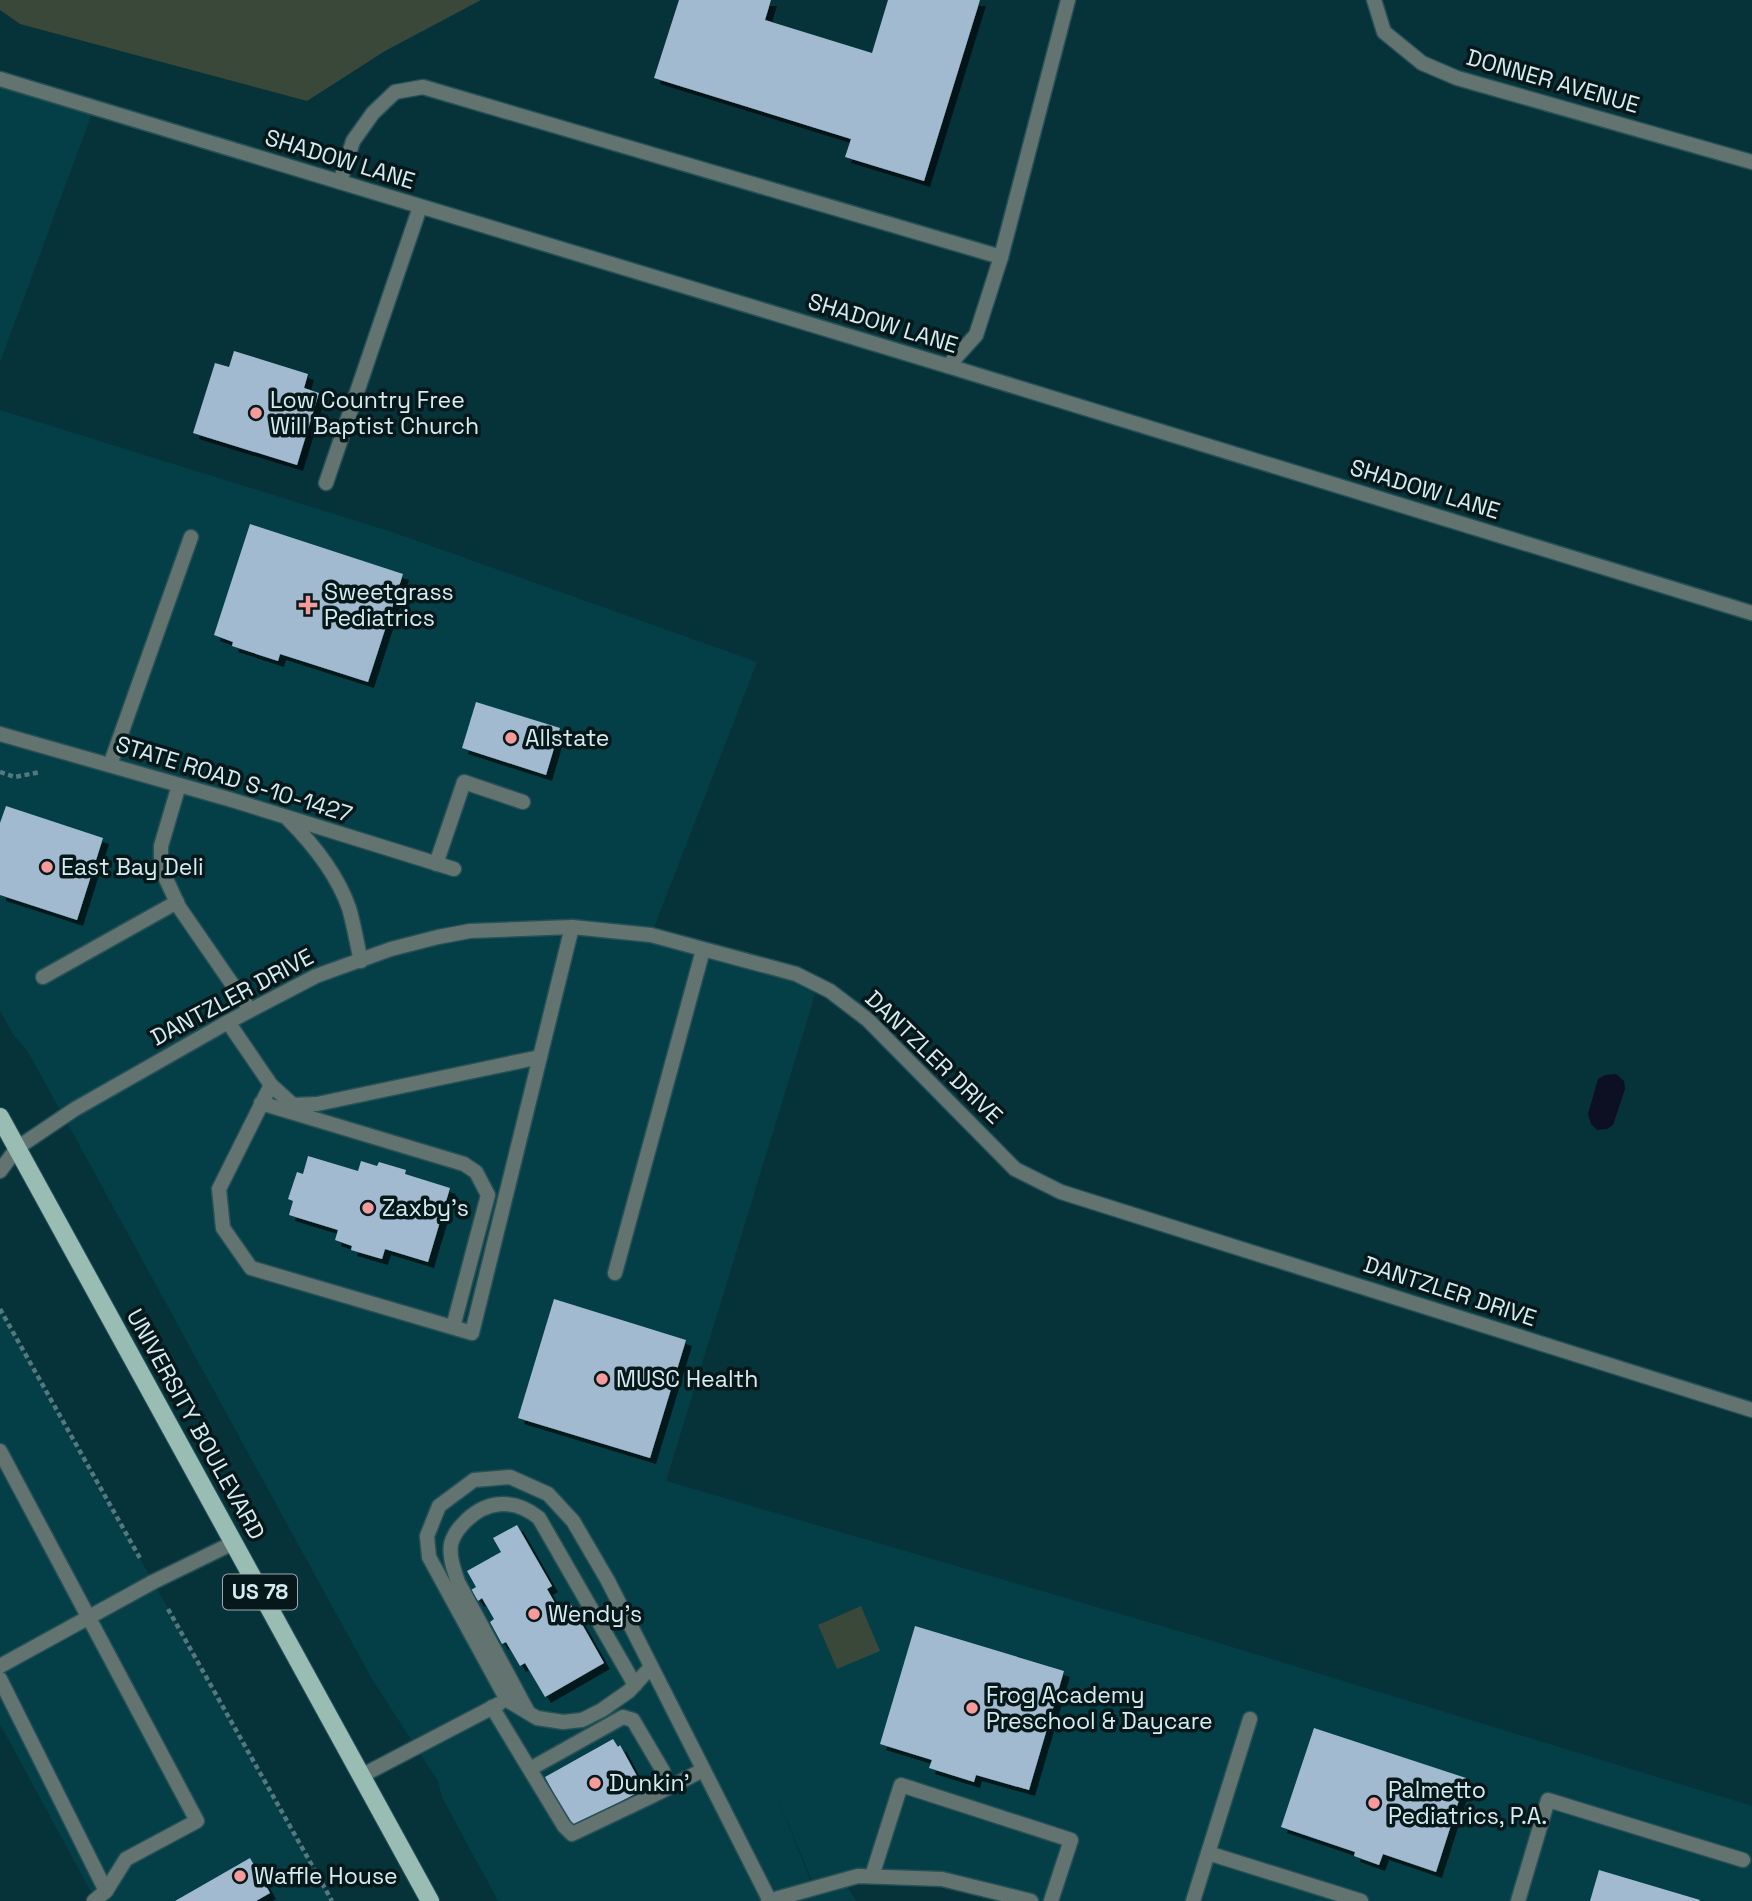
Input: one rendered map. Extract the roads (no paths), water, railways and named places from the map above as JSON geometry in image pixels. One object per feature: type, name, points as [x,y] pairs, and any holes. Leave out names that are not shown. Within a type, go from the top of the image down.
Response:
[{"type":"main road","name":"UNIVERSITY BOULEVARD","points":[[0,1117],[9,1148],[233,1543],[430,1901]]},
{"type":"street","points":[[948,366],[976,335],[1001,257],[1068,0]]},
{"type":"street","name":"DONNER AVENUE","points":[[1374,0],[1384,32],[1422,63],[1457,78],[1752,162]]},
{"type":"street","name":"SHADOW LANE","points":[[0,79],[1752,613]]},
{"type":"street","points":[[340,182],[353,141],[373,113],[395,92],[423,87],[1001,257]]},
{"type":"street","points":[[326,483],[420,207]]},
{"type":"street","points":[[110,765],[191,537]]},
{"type":"street","name":"STATE ROAD S-10-1427","points":[[0,734],[454,869]]},
{"type":"street","points":[[436,864],[464,782],[523,802]]},
{"type":"street","points":[[178,785],[161,846],[162,868],[177,902],[250,1010]]},
{"type":"street","points":[[285,817],[316,849],[340,887],[349,908],[361,961]]},
{"type":"street","points":[[43,977],[177,902]]},
{"type":"street","points":[[271,1085],[219,1189],[223,1228],[251,1268],[472,1332],[572,927]]},
{"type":"street","name":"DANTZLER DRIVE","points":[[0,1171],[9,1148],[228,1022],[316,976],[391,949],[470,932],[572,927],[650,936],[796,974],[830,991],[867,1020],[1015,1169],[1061,1192],[1752,1410]]},
{"type":"street","points":[[615,1273],[703,950]]},
{"type":"street","points":[[228,1022],[271,1085],[293,1105],[317,1104],[540,1057]]},
{"type":"street","points":[[261,1104],[464,1164],[476,1172],[488,1195],[453,1327]]},
{"type":"street","points":[[0,1451],[197,1821],[126,1859],[100,1896]]},
{"type":"street","points":[[651,1667],[635,1685],[602,1710],[582,1720],[562,1723],[537,1718],[507,1700],[429,1557],[427,1536],[439,1506],[474,1480],[510,1477],[548,1494],[573,1521],[608,1581],[769,1901],[858,1876],[942,1879],[1031,1901]]},
{"type":"street","points":[[528,1713],[452,1565],[451,1544],[456,1531],[481,1507],[513,1504],[539,1518],[635,1685]]},
{"type":"street","points":[[0,1666],[153,1582],[233,1543]]},
{"type":"street","points":[[0,1679],[100,1896]]},
{"type":"street","points":[[361,1776],[507,1700]]},
{"type":"street","points":[[492,1707],[564,1826],[572,1834],[703,1770]]},
{"type":"street","points":[[530,1769],[623,1717],[633,1720],[663,1772],[664,1783],[654,1796]]},
{"type":"street","points":[[1193,1901],[1250,1719]]},
{"type":"street","points":[[872,1876],[901,1785],[1071,1840],[1051,1901]]},
{"type":"street","points":[[1518,1901],[1548,1800],[1743,1860]]},
{"type":"street","points":[[1208,1853],[1361,1901]]},
{"type":"place","name":"Low Country Free Will Baptist Church","points":[[256,413]]},
{"type":"place","name":"Sweetgrass Pediatrics","points":[[308,605]]},
{"type":"place","name":"Allstate","points":[[511,738]]},
{"type":"place","name":"East Bay Deli","points":[[47,867]]},
{"type":"place","name":"Zaxby's","points":[[368,1208]]},
{"type":"place","name":"MUSC Health","points":[[602,1379]]},
{"type":"place","name":"Wendy's","points":[[534,1614]]},
{"type":"place","name":"Frog Academy Preschool & Daycare","points":[[972,1708]]},
{"type":"place","name":"Dunkin'","points":[[595,1783]]},
{"type":"place","name":"Palmetto Pediatrics, P.A.","points":[[1374,1803]]},
{"type":"place","name":"Waffle House","points":[[240,1876]]}]
